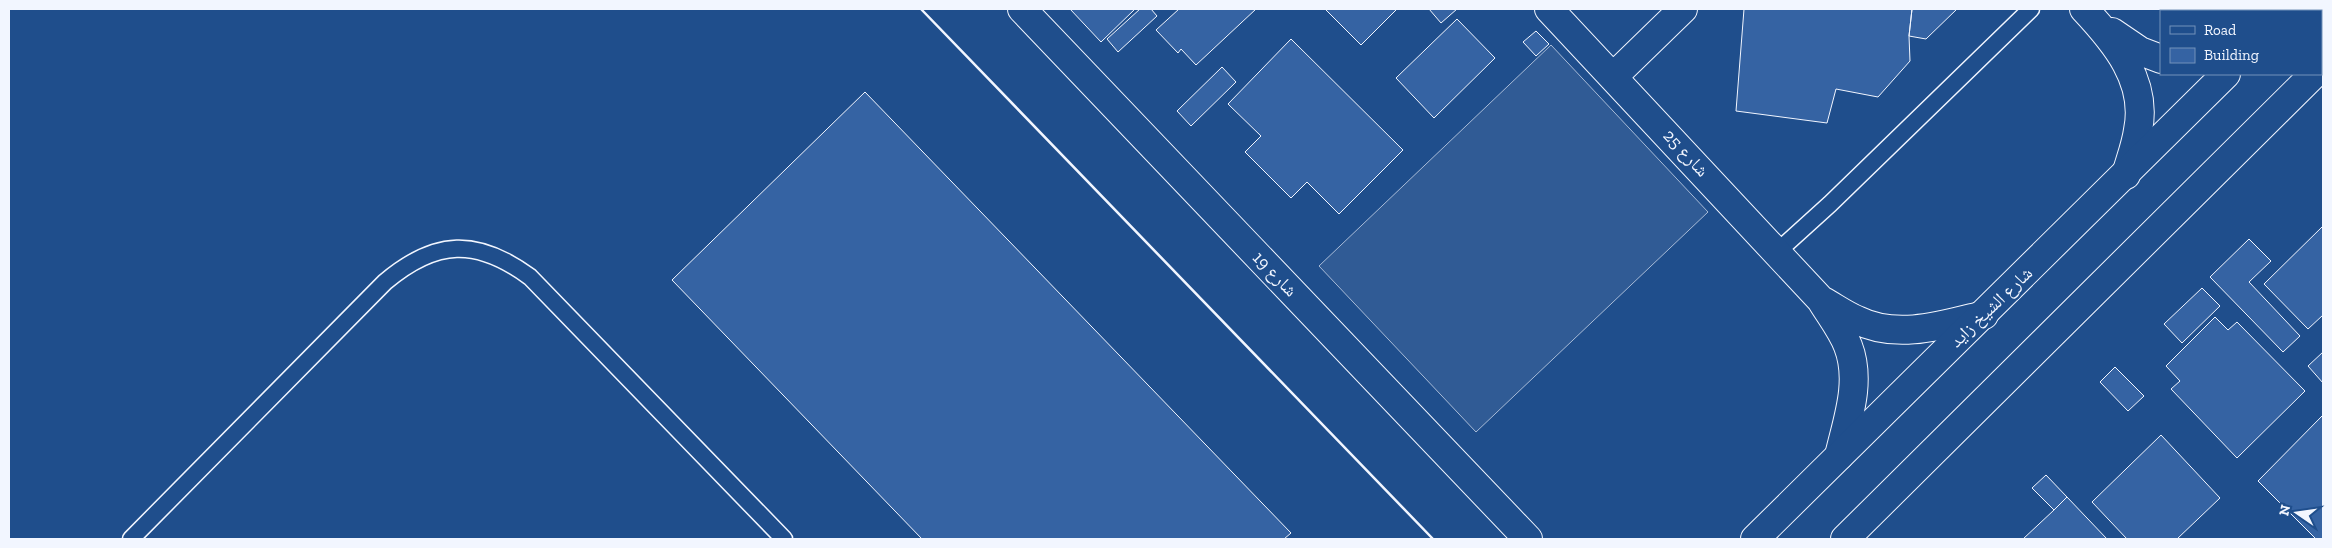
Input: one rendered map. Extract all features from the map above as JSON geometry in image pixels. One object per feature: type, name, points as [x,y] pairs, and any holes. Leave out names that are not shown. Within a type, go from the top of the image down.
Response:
[{"type":"street","name":"شارع 19","points":[[1022,9],[1528,539]]},
{"type":"street","name":"شارع 25","points":[[1550,9],[1821,300],[1848,346],[1853,362],[1853,394],[1839,456]]},
{"type":"street","points":[[1614,76],[1683,9]]},
{"type":"street","points":[[2089,14],[2140,51],[2160,58]]},
{"type":"street","points":[[2089,14],[2126,62],[2139,95],[2138,130],[2126,175]]},
{"type":"street","name":"شارع الشيخ زايد","points":[[1755,539],[2126,175],[2225,75]]},
{"type":"street","points":[[1845,539],[2313,75]]},
{"type":"street","name":"شارع 25","points":[[1821,300],[1858,321],[1897,329],[1936,327],[1984,315]]},
{"type":"street","points":[[1866,539],[1881,503]]},
{"type":"lane","points":[[1777,252],[1830,204],[2031,9]]},
{"type":"lane","points":[[132,539],[385,282],[406,264],[430,253],[457,248],[484,251],[508,262],[530,277],[784,539]]},
{"type":"shaded area","points":[[1551,45],[1708,212],[1476,432],[1319,266]]},
{"type":"building","points":[[1070,9],[1135,9],[1101,42]]},
{"type":"building","points":[[1140,9],[1151,9],[1157,16],[1118,52],[1107,39]]},
{"type":"building","points":[[1179,9],[1256,9],[1196,65],[1181,49],[1178,53],[1156,30]]},
{"type":"building","points":[[1325,9],[1397,9],[1361,45]]},
{"type":"building","points":[[1429,9],[1457,9],[1441,23]]},
{"type":"building","points":[[1744,9],[1912,9],[1909,36],[1910,61],[1878,97],[1836,89],[1827,123],[1736,111]]},
{"type":"building","points":[[1912,9],[1957,9],[1926,39],[1909,36]]},
{"type":"building","points":[[1457,19],[1495,58],[1434,118],[1396,78]]},
{"type":"building","points":[[1536,31],[1549,44],[1536,56],[1523,42]]},
{"type":"building","points":[[1291,39],[1403,150],[1339,214],[1307,182],[1291,198],[1245,152],[1261,136],[1228,104]]},
{"type":"building","points":[[1222,67],[1236,82],[1191,126],[1177,111]]},
{"type":"building","points":[[865,92],[1291,533],[1284,539],[922,539],[672,280]]},
{"type":"building","points":[[2323,226],[2323,315],[2308,329],[2264,284]]},
{"type":"building","points":[[2249,239],[2271,261],[2249,282],[2300,336],[2283,352],[2210,277]]},
{"type":"building","points":[[2202,288],[2220,306],[2182,343],[2164,324]]},
{"type":"building","points":[[2215,317],[2228,330],[2237,322],[2305,391],[2237,458],[2171,389],[2180,381],[2166,366]]},
{"type":"building","points":[[2323,352],[2323,383],[2308,366]]},
{"type":"building","points":[[2115,367],[2144,396],[2128,411],[2100,382]]},
{"type":"building","points":[[2323,415],[2323,539],[2316,539],[2258,481]]},
{"type":"building","points":[[2161,435],[2220,498],[2177,539],[2127,539],[2092,502]]},
{"type":"building","points":[[2046,475],[2067,497],[2054,510],[2032,488]]},
{"type":"building","points":[[2067,497],[2107,539],[2023,539],[2054,510]]},
{"type":"wall","points":[[921,9],[1433,539]]}]
